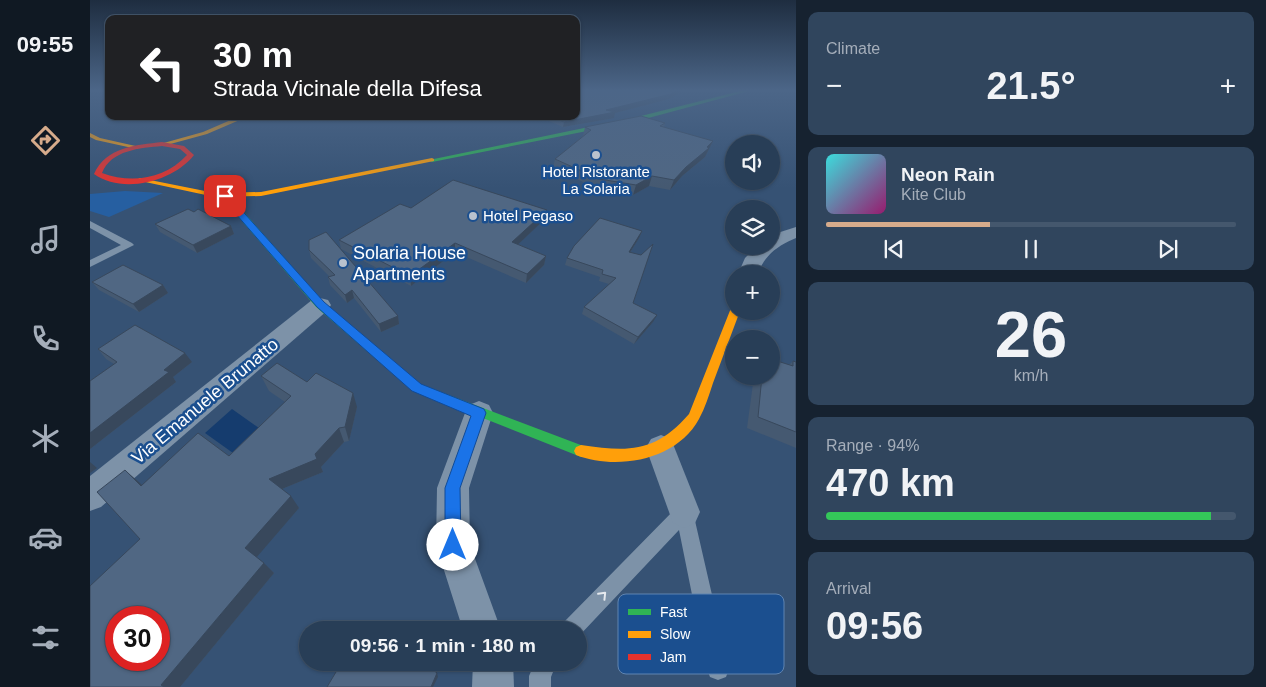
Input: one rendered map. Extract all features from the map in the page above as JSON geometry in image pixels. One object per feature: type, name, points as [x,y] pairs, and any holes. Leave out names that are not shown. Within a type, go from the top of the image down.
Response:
[{"type":"street","points":[[97,167],[137,148],[179,141],[231,123]]},
{"type":"street","points":[[140,180],[225,196],[261,194],[617,123]]},
{"type":"street","points":[[189,150],[223,127]]},
{"type":"street","points":[[94,137],[137,148]]},
{"type":"street","points":[[94,137],[102,147],[97,167],[98,174],[114,181]]},
{"type":"street","points":[[90,186],[114,181],[156,177],[183,165],[191,155],[189,150],[183,147],[162,144]]},
{"type":"street","points":[[183,165],[191,189]]},
{"type":"street","points":[[225,196],[320,305],[416,387],[577,450],[599,455],[628,456],[642,454],[661,448],[687,430],[694,417],[732,320]]},
{"type":"street","points":[[780,238],[796,232]]},
{"type":"street","points":[[751,265],[759,255]]},
{"type":"street","name":"Via Emanuele Brunatto","points":[[90,496],[320,305]]},
{"type":"street","points":[[479,413],[453,488],[453,545],[479,621]]},
{"type":"street","points":[[661,448],[684,512]]},
{"type":"street","points":[[493,671],[493,687]]},
{"type":"lane","points":[[90,224],[129,245],[90,264]]},
{"type":"lane","points":[[579,621],[684,512]]},
{"type":"lane","points":[[684,512],[702,594]]},
{"type":"lane","points":[[540,687],[540,676],[542,671]]},
{"type":"shaded area","points":[[125,191],[163,193],[109,217],[90,211],[90,194]]},
{"type":"shaded area","points":[[232,409],[266,433],[240,458],[205,433]]},
{"type":"building","points":[[605,123],[665,123],[660,126],[713,141],[707,147],[709,148],[674,180],[652,176],[636,185],[587,177],[586,173],[555,159],[591,130],[585,127]]},
{"type":"building","points":[[453,180],[547,210],[512,242],[546,256],[527,274],[455,243],[410,276],[339,240],[400,204],[411,208]]},
{"type":"building","points":[[188,209],[194,212],[198,209],[231,226],[193,245],[155,224]]},
{"type":"building","points":[[600,218],[642,231],[629,252],[641,255],[653,244],[633,303],[657,315],[638,337],[584,307],[616,278],[602,274],[603,270],[567,258],[574,246]]},
{"type":"building","name":"Solaria House Apartments","points":[[326,232],[398,316],[379,324],[352,290],[345,295],[328,277],[335,275],[309,250],[309,240]]},
{"type":"building","points":[[123,265],[163,285],[133,304],[92,282]]},
{"type":"building","points":[[135,325],[185,353],[164,370],[169,372],[90,433],[90,381],[117,362],[98,349]]},
{"type":"building","points":[[793,361],[796,362],[796,432],[758,417],[761,385],[780,385],[780,362],[793,366]]},
{"type":"building","points":[[277,363],[307,382],[316,373],[353,393],[345,427],[339,428],[315,454],[317,459],[269,479],[291,496],[245,548],[264,563],[161,685],[164,687],[90,687],[90,586],[140,539],[97,492],[125,470],[141,486],[198,433],[229,456],[291,396],[261,376]]},
{"type":"building","points":[[337,671],[434,671],[437,673],[431,687],[327,687]]},
{"type":"traffic: fast","points":[[432,160],[617,123]]},
{"type":"traffic: fast","points":[[225,196],[320,305],[416,387],[581,451]]},
{"type":"traffic: slow","points":[[163,144],[205,133],[229,123]]},
{"type":"traffic: slow","points":[[90,135],[98,139],[137,147]]},
{"type":"traffic: slow","points":[[140,180],[215,195],[261,194],[432,160]]},
{"type":"traffic: slow","points":[[581,451],[614,455],[644,453],[670,441],[682,431],[694,417],[732,320]]},
{"type":"traffic: jam","points":[[162,144],[182,147],[191,155],[173,171],[161,177],[148,180],[122,181],[98,174],[101,166],[115,154],[124,150],[162,144]]},
{"type":"place","name":"Hotel Ristorante La Solaria","points":[[596,155]]},
{"type":"place","name":"Hotel Pegaso","points":[[473,216]]},
{"type":"place","name":"Solaria House Apartments","points":[[343,263]]},
{"type":"route","points":[[225,196],[320,305],[416,387],[479,413],[453,488],[453,545]]}]
